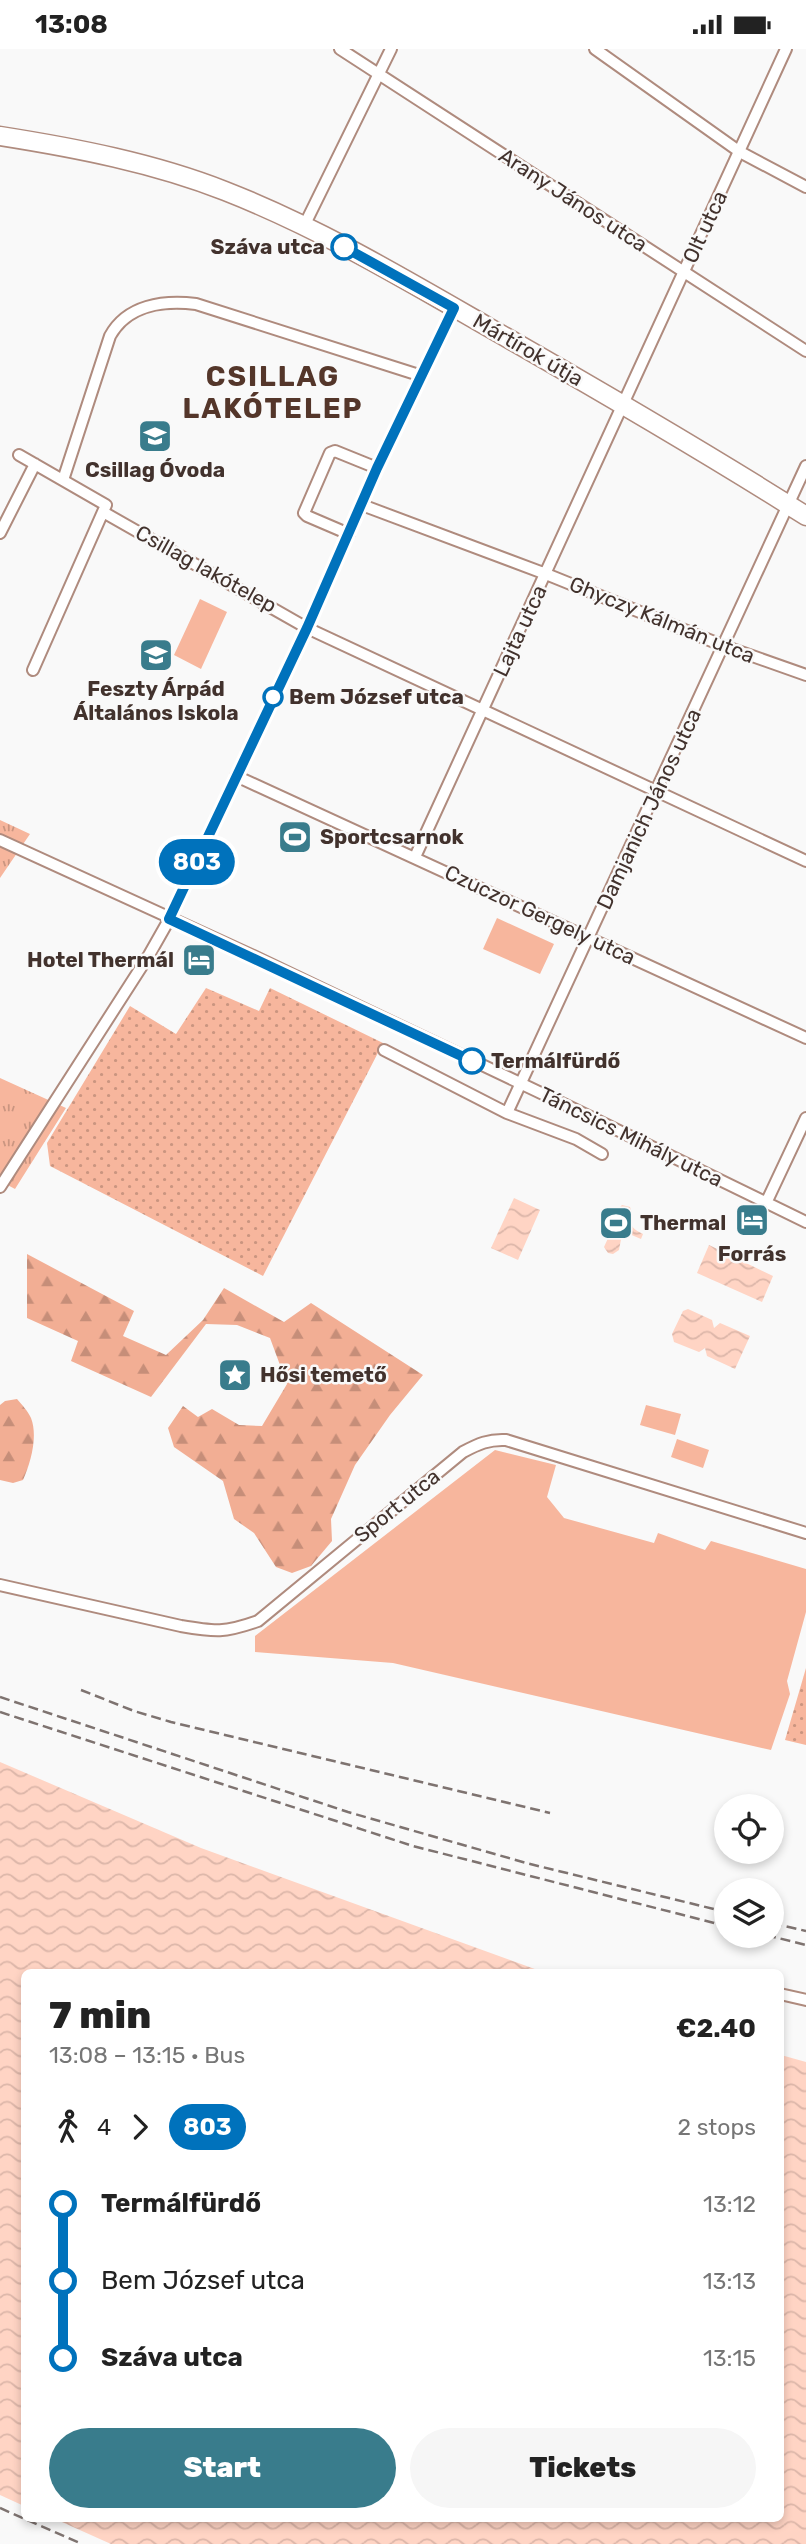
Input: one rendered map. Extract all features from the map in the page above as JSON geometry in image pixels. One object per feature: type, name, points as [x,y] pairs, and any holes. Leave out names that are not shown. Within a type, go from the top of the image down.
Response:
[{"type":"main road","name":"Mártírok útja","points":[[0,136],[70,148],[157,168],[224,191],[304,226],[624,405],[806,516]]},
{"type":"street","name":"Arany János utca","points":[[340,49],[806,351]]},
{"type":"street","points":[[304,226],[391,49]]},
{"type":"street","points":[[595,49],[740,152],[806,187]]},
{"type":"street","name":"Olt utca","points":[[624,405],[786,49]]},
{"type":"street","points":[[63,480],[110,336],[122,318],[146,307],[173,303],[196,305],[422,376]]},
{"type":"street","points":[[0,1187],[149,955],[169,919],[307,628],[377,468],[454,308]]},
{"type":"street","name":"Lajta utca","points":[[415,857],[624,405]]},
{"type":"street","points":[[349,534],[304,513],[331,453],[335,451],[377,468]]},
{"type":"street","name":"Csillag lakótelep","points":[[19,455],[106,505],[103,512],[307,628],[806,861]]},
{"type":"street","points":[[0,533],[35,464]]},
{"type":"street","name":"Damjanich János utca","points":[[507,1113],[806,466]]},
{"type":"street","name":"Ghyczy Kálmán utca","points":[[362,505],[547,574],[724,646],[806,675]]},
{"type":"street","points":[[33,670],[103,512]]},
{"type":"street","name":"Czuczor Gergely utca","points":[[236,776],[806,1038]]},
{"type":"street","name":"Táncsics Mihály utca","points":[[0,840],[521,1084],[806,1222]]},
{"type":"street","points":[[384,1050],[507,1113],[576,1139],[602,1154]]},
{"type":"street","points":[[766,1203],[806,1118]]},
{"type":"street","name":"Sport utca","points":[[0,1585],[181,1626],[209,1631],[230,1631],[258,1621],[463,1452],[495,1439],[506,1440],[806,1533]]},
{"type":"street","points":[[784,1995],[806,2000]]},
{"type":"green space","points":[[200,599],[227,612],[201,669],[174,655]]},
{"type":"green space","points":[[0,820],[30,834],[0,878]]},
{"type":"green space","points":[[497,918],[554,944],[540,974],[483,949]]},
{"type":"green space","points":[[206,988],[259,1011],[270,988],[383,1043],[263,1276],[50,1166],[47,1143],[130,1006],[176,1034]]},
{"type":"green space","points":[[0,1078],[66,1108],[15,1189],[0,1181]]},
{"type":"green space","points":[[27,1254],[134,1311],[123,1336],[166,1355],[203,1320],[224,1288],[284,1322],[311,1303],[423,1375],[390,1415],[355,1465],[331,1519],[332,1541],[311,1566],[292,1573],[276,1567],[254,1533],[234,1519],[223,1481],[174,1447],[168,1428],[183,1406],[198,1417],[212,1409],[239,1425],[262,1426],[287,1384],[270,1338],[237,1325],[206,1324],[151,1397],[71,1361],[78,1341],[27,1318]]},
{"type":"green space","points":[[17,1399],[31,1418],[34,1441],[23,1480],[13,1483],[0,1480],[0,1405],[5,1401]]},
{"type":"green space","points":[[646,1405],[681,1414],[675,1435],[640,1425]]},
{"type":"green space","points":[[677,1439],[709,1450],[703,1468],[671,1457]]},
{"type":"green space","points":[[495,1450],[556,1465],[547,1497],[564,1518],[654,1543],[658,1533],[705,1550],[711,1541],[806,1569],[806,1612],[787,1681],[790,1694],[771,1750],[393,1663],[255,1652],[255,1636]]},
{"type":"green space","points":[[806,1668],[806,1745],[785,1740]]},
{"type":"water","points":[[514,1198],[540,1210],[518,1260],[491,1248]]},
{"type":"water","name":"Thermal","points":[[622,1205],[630,1207],[633,1228],[643,1234],[641,1239],[627,1233],[622,1234],[619,1250],[613,1254],[608,1253],[604,1247],[609,1236],[603,1217],[604,1214],[611,1214],[619,1221],[619,1208]]},
{"type":"water","points":[[709,1245],[773,1276],[762,1302],[697,1273]]},
{"type":"water","points":[[688,1309],[712,1320],[714,1328],[720,1323],[750,1336],[735,1369],[707,1356],[705,1348],[699,1352],[674,1342],[672,1334],[683,1311]]},
{"type":"water","points":[[0,1762],[201,1848],[535,1969],[21,1969],[21,2505],[0,2495]]},
{"type":"water","points":[[784,2056],[806,2062],[806,2544],[111,2544],[62,2522],[784,2522]]},
{"type":"railway","points":[[81,1690],[171,1722],[550,1813]]},
{"type":"railway","points":[[0,1697],[348,1812],[526,1863],[714,1909]]},
{"type":"railway","points":[[0,1712],[413,1846],[714,1923]]},
{"type":"railway","points":[[784,1926],[806,1931]]},
{"type":"railway","points":[[784,1940],[806,1945]]},
{"type":"railway","points":[[0,2508],[21,2517]]},
{"type":"railway","points":[[32,2522],[82,2544]]},
{"type":"bus line","name":"803","points":[[344,247],[454,308],[377,468],[307,628],[258,726],[169,919],[247,953],[472,1061]]},
{"type":"place","name":"Száva utca","points":[[344,247]]},
{"type":"place","name":"Csillag Óvoda","points":[[155,436]]},
{"type":"place","name":"Feszty Árpád Általános Iskola","points":[[156,655]]},
{"type":"place","name":"Bem József utca","points":[[273,697]]},
{"type":"place","name":"Sportcsarnok","points":[[295,837]]},
{"type":"place","name":"Hotel Thermál","points":[[199,960]]},
{"type":"place","name":"Termálfürdő","points":[[472,1061]]},
{"type":"place","name":"Forrás","points":[[752,1220]]},
{"type":"place","name":"Thermal","points":[[616,1223]]},
{"type":"place","name":"Hősi temető","points":[[235,1375]]},
{"type":"district","name":"CSILLAG LAKÓTELEP","points":[[273,392]]}]
